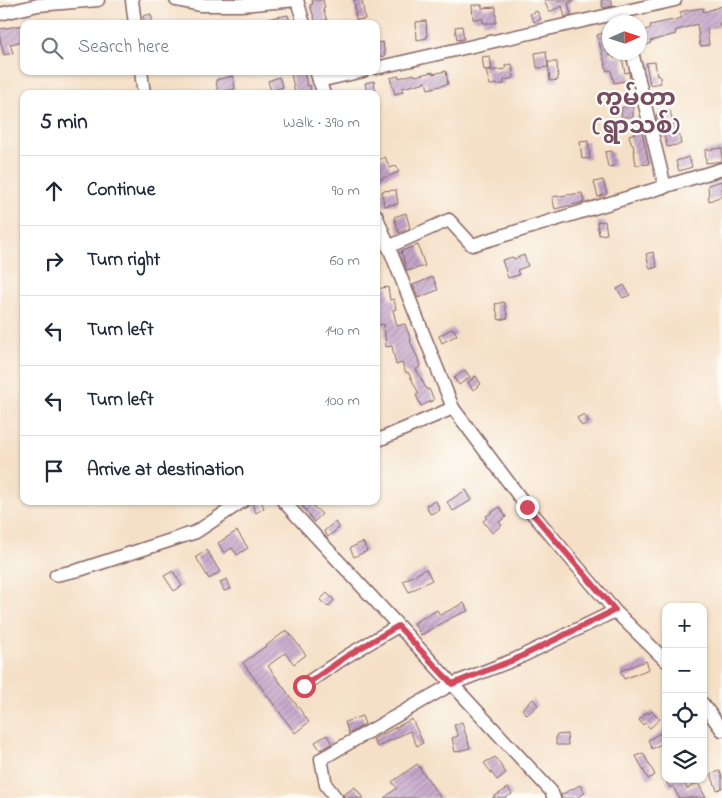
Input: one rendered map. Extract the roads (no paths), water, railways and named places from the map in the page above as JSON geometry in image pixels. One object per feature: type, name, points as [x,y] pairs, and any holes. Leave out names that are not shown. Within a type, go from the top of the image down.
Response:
[{"type":"street","points":[[7,8],[98,0]]},
{"type":"street","points":[[132,0],[135,20]]},
{"type":"street","points":[[176,0],[200,5],[241,5],[297,0],[303,20]]},
{"type":"street","points":[[630,15],[675,0]]},
{"type":"street","points":[[380,67],[602,22]]},
{"type":"street","points":[[634,60],[665,187]]},
{"type":"street","points":[[142,75],[143,90]]},
{"type":"street","points":[[318,76],[323,90]]},
{"type":"street","points":[[388,247],[449,220],[472,245],[722,169]]},
{"type":"street","points":[[380,226],[453,408],[527,507],[615,610],[662,657]]},
{"type":"street","points":[[380,440],[453,408]]},
{"type":"street","points":[[56,575],[80,570],[196,532],[237,505]]},
{"type":"street","points":[[287,505],[551,791],[554,798]]},
{"type":"street","points":[[336,798],[326,785],[321,759],[452,684],[516,659],[615,610]]},
{"type":"street","points":[[304,686],[347,656],[398,626]]},
{"type":"street","points":[[707,709],[722,730]]},
{"type":"district","name":"ကွမ်တာ (ရွာသစ်)","points":[[636,111]]}]
